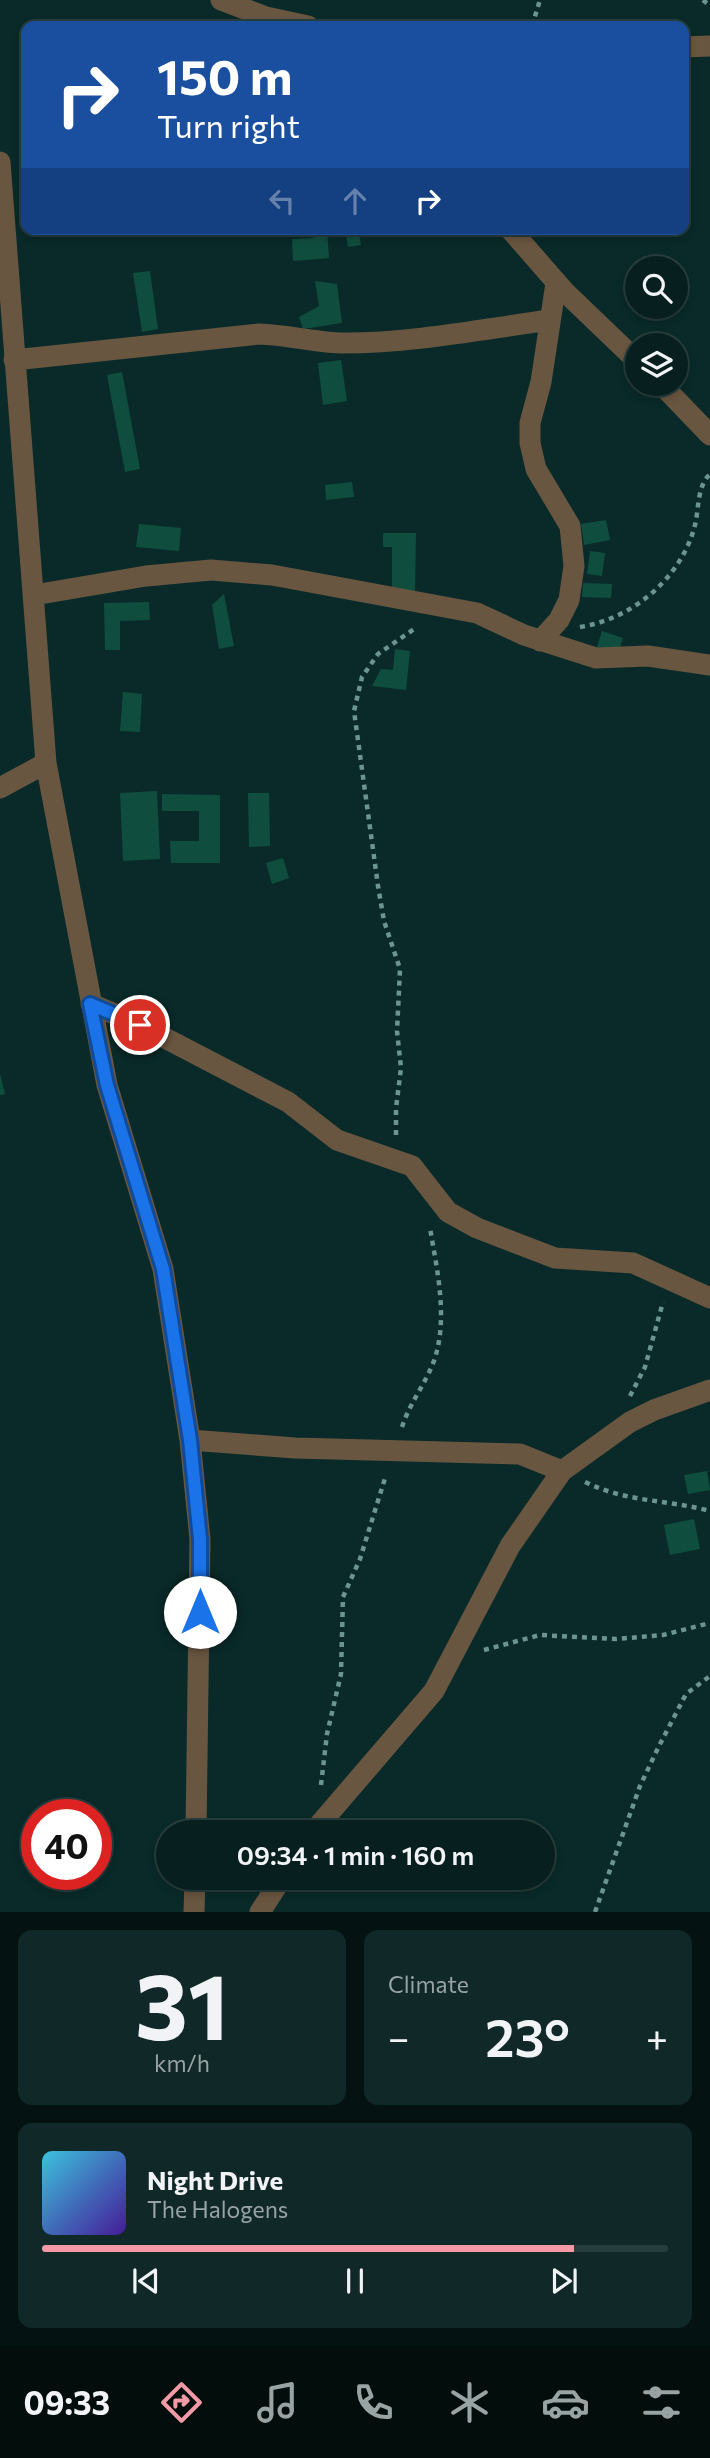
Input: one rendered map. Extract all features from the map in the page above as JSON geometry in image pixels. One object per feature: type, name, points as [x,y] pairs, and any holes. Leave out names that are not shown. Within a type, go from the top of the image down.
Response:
[{"type":"street","points":[[221,0],[269,21]]},
{"type":"street","points":[[689,47],[710,46]]},
{"type":"street","points":[[0,162],[46,763],[107,1085],[163,1269],[190,1440],[200,1539],[196,1820]]},
{"type":"street","points":[[515,235],[556,283],[625,349]]},
{"type":"street","points":[[544,637],[569,600],[574,566],[570,526],[536,469],[530,443],[530,423],[541,382],[556,283]]},
{"type":"street","points":[[14,360],[259,334],[293,335],[314,342],[379,341],[550,320]]},
{"type":"street","points":[[672,396],[710,435]]},
{"type":"street","points":[[34,594],[146,576],[211,570],[272,575],[477,613],[597,658],[648,656],[710,665]]},
{"type":"street","points":[[0,788],[46,763]]},
{"type":"street","points":[[90,1004],[140,1025],[288,1102],[337,1140],[400,1160],[416,1169],[425,1185],[458,1219],[555,1258],[633,1263],[710,1298]]},
{"type":"street","points":[[323,1820],[435,1691],[510,1546],[562,1471],[630,1422],[654,1410],[710,1391]]},
{"type":"street","points":[[190,1440],[295,1448],[520,1454],[562,1471]]},
{"type":"street","points":[[194,1912],[195,1890]]},
{"type":"street","points":[[260,1912],[274,1890]]},
{"type":"path","points":[[534,21],[540,0]]},
{"type":"path","points":[[703,0],[710,6]]},
{"type":"path","points":[[544,637],[589,626],[623,613],[648,597],[682,559],[695,527],[700,494],[710,474]]},
{"type":"path","points":[[400,1160],[396,1108],[401,1068],[397,1031],[400,969],[384,921],[377,886],[354,711],[362,677],[378,654],[415,628],[452,609]]},
{"type":"path","points":[[317,1820],[322,1760],[341,1674],[341,1609],[408,1410],[435,1359],[441,1326],[440,1296],[425,1185]]},
{"type":"path","points":[[626,1402],[645,1367],[668,1280]]},
{"type":"path","points":[[562,1471],[622,1497],[677,1503],[710,1511]]},
{"type":"path","points":[[447,1669],[486,1649],[531,1636],[561,1634],[603,1639],[636,1637],[710,1623]]},
{"type":"path","points":[[595,1912],[636,1798],[659,1746],[686,1694],[710,1676]]},
{"type":"building","points":[[313,235],[327,235],[329,258],[293,261],[292,239],[313,238]]},
{"type":"building","points":[[346,235],[359,235],[361,245],[348,247]]},
{"type":"building","points":[[150,271],[158,329],[142,332],[133,273]]},
{"type":"building","points":[[315,281],[337,284],[342,323],[303,329],[299,317],[319,306]]},
{"type":"building","points":[[341,360],[347,401],[323,405],[318,363]]},
{"type":"building","points":[[122,372],[140,469],[125,472],[107,375]]},
{"type":"building","points":[[352,482],[354,497],[326,500],[325,485]]},
{"type":"building","points":[[606,520],[610,540],[584,545],[581,524]]},
{"type":"building","points":[[139,524],[181,528],[179,551],[136,547]]},
{"type":"building","points":[[383,533],[416,533],[415,591],[392,591],[392,547],[383,547]]},
{"type":"building","points":[[590,551],[605,553],[602,576],[587,574]]},
{"type":"building","points":[[583,583],[612,584],[611,598],[582,597]]},
{"type":"building","points":[[224,594],[234,646],[219,649],[212,605]]},
{"type":"building","points":[[149,602],[150,620],[120,621],[120,650],[105,650],[104,603]]},
{"type":"building","points":[[602,631],[623,638],[618,654],[597,647]]},
{"type":"building","points":[[395,649],[410,651],[406,690],[372,686],[381,669],[393,670]]},
{"type":"building","points":[[123,692],[142,694],[140,732],[120,731]]},
{"type":"building","points":[[157,791],[160,859],[123,861],[120,793]]},
{"type":"building","points":[[248,793],[269,793],[270,846],[249,847]]},
{"type":"building","points":[[162,794],[220,795],[220,863],[171,863],[170,841],[199,841],[199,811],[162,811]]},
{"type":"building","points":[[283,858],[289,878],[272,884],[266,863]]},
{"type":"building","points":[[0,1074],[5,1094],[0,1095]]},
{"type":"building","points":[[707,1471],[710,1490],[688,1494],[684,1475]]},
{"type":"building","points":[[694,1519],[700,1549],[670,1555],[664,1525]]},
{"type":"route","points":[[140,1025],[90,1004],[107,1085],[163,1269],[190,1440],[200,1539],[200,1612]]}]
